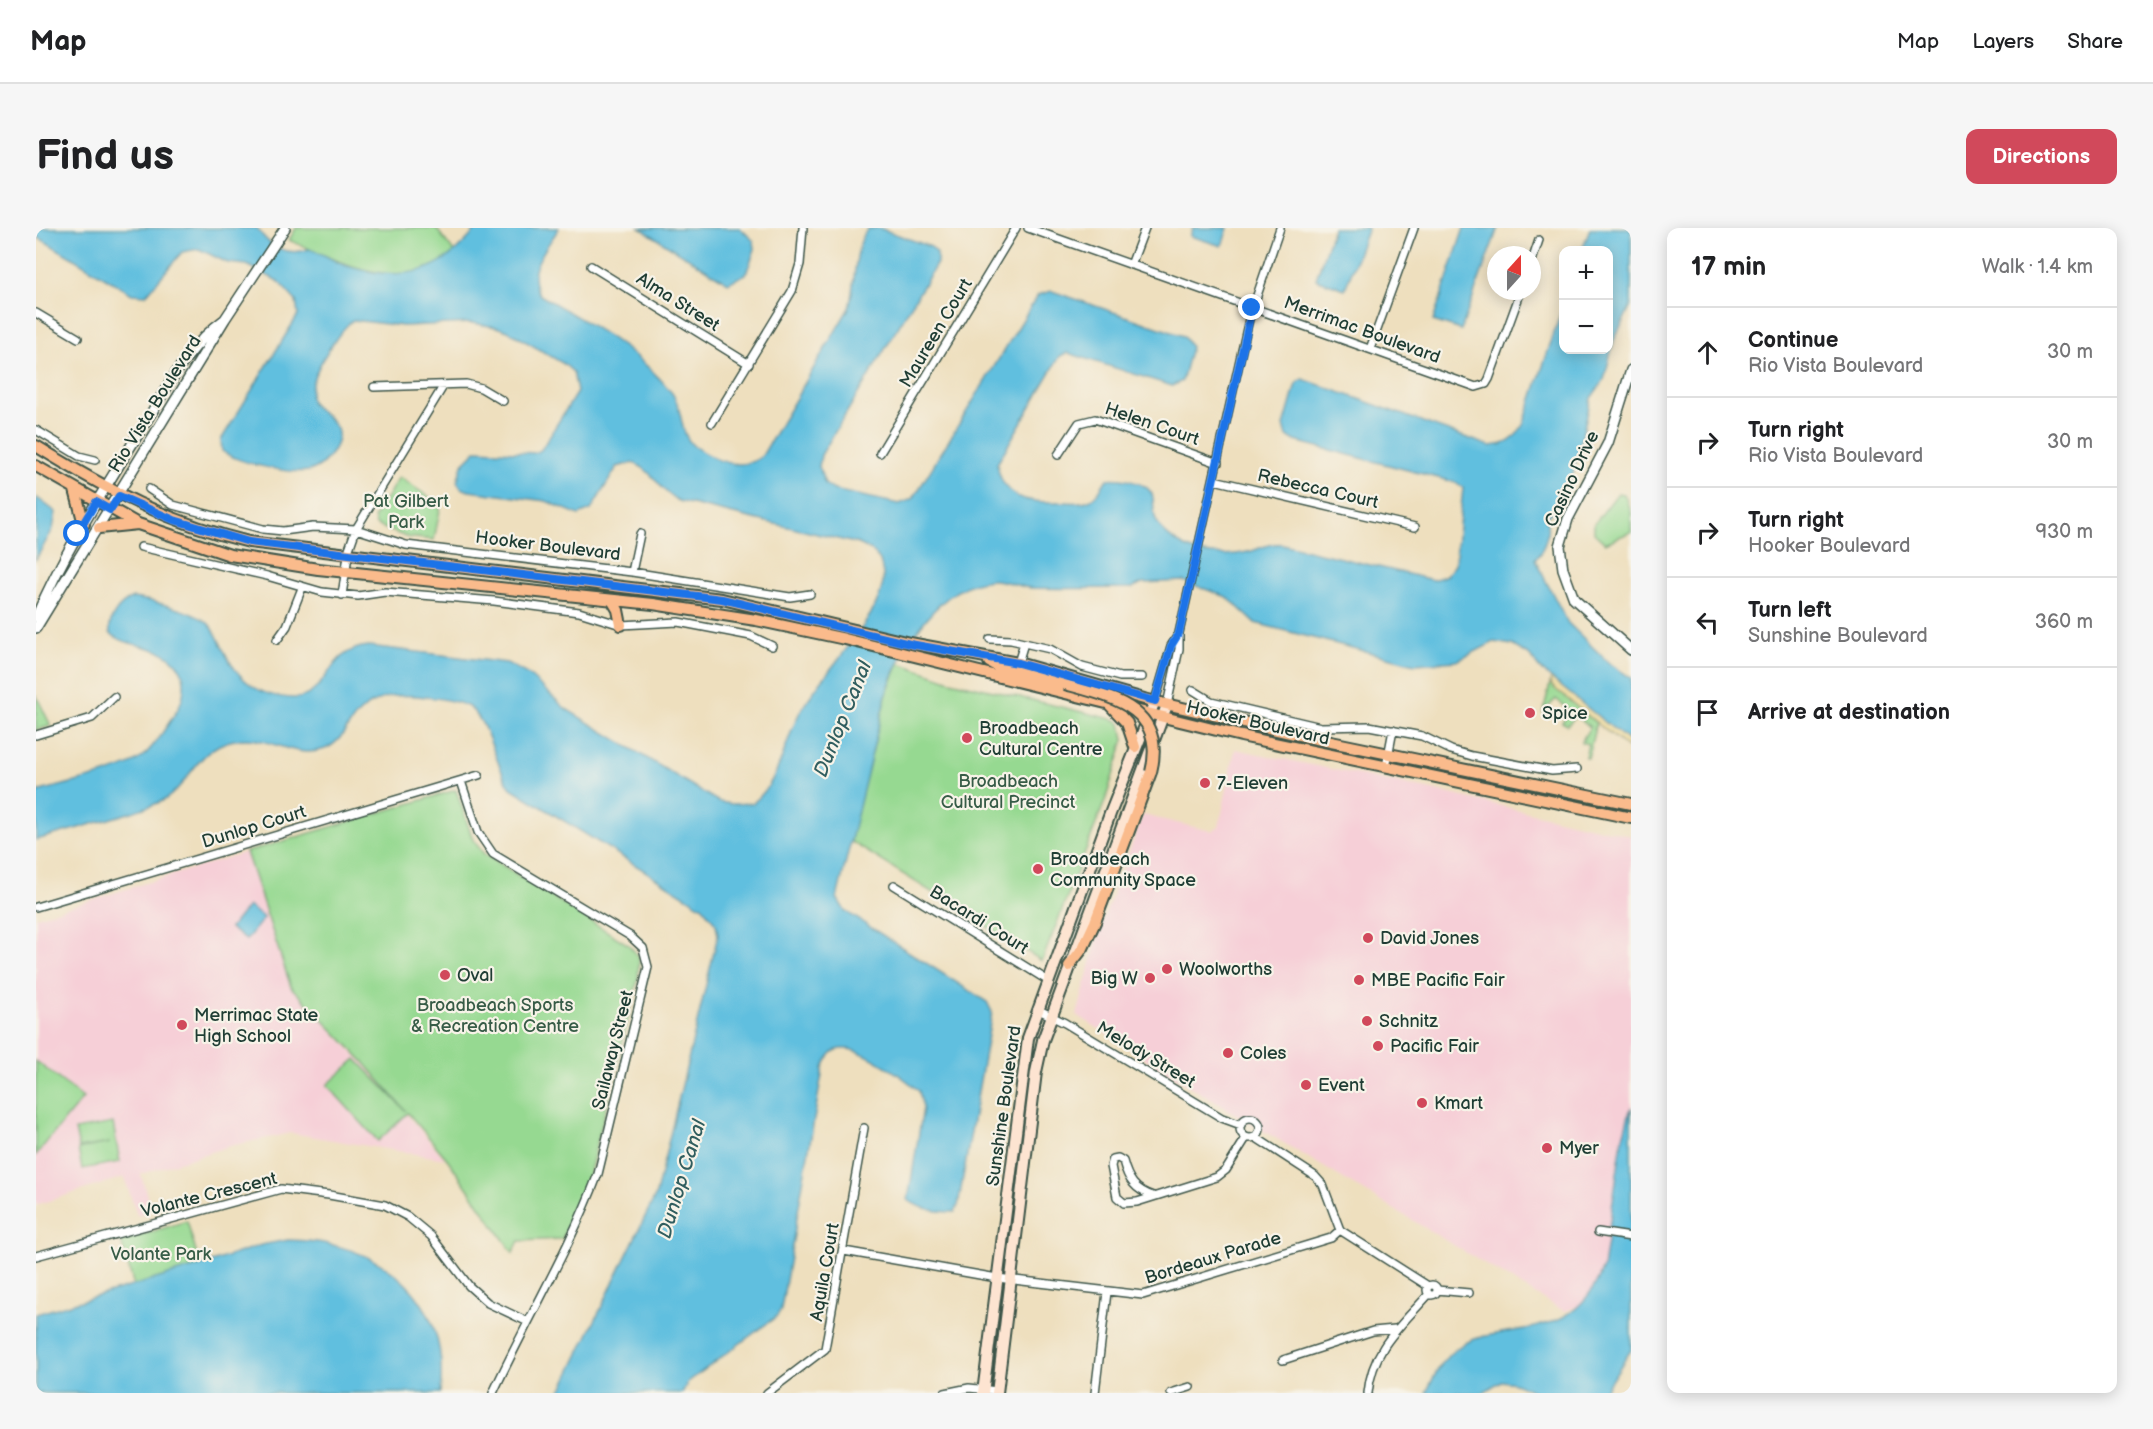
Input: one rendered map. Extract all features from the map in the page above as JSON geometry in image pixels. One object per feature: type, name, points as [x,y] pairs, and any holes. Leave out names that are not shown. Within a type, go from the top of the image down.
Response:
[{"type":"main road","name":"Hooker Boulevard","points":[[36,446],[119,496],[174,520],[229,537],[348,555],[690,594],[780,611],[854,630],[909,649],[1150,714],[1386,767],[1631,818]]},
{"type":"main road","name":"Hooker Boulevard","points":[[36,466],[138,524],[230,555],[345,572],[634,602],[726,615],[845,639],[1018,663],[1167,705],[1388,754],[1631,804]]},
{"type":"main road","points":[[75,490],[84,524]]},
{"type":"main road","points":[[99,528],[138,524]]},
{"type":"main road","points":[[612,600],[618,610],[621,625]]},
{"type":"main road","points":[[621,625],[634,602]]},
{"type":"main road","points":[[978,656],[998,667],[1115,698],[1127,704],[1143,720],[1153,741],[1151,772],[1083,948],[1069,966]]},
{"type":"main road","name":"Sunshine Boulevard","points":[[983,1391],[1025,1055],[1047,980],[1155,701]]},
{"type":"main road","points":[[1109,704],[1127,723],[1136,747]]},
{"type":"main road","name":"Sunshine Boulevard","points":[[998,1392],[1036,1072],[1069,966],[1167,705]]},
{"type":"street","points":[[711,423],[749,364],[796,283],[803,228]]},
{"type":"street","name":"Maureen Court","points":[[880,453],[1016,228]]},
{"type":"street","name":"Merrimac Boulevard","points":[[1028,228],[1471,386],[1482,387],[1489,379],[1518,300]]},
{"type":"street","points":[[1131,265],[1145,228]]},
{"type":"street","name":"Sunshine Boulevard","points":[[1167,705],[1179,649],[1179,633],[1252,308],[1280,228]]},
{"type":"street","points":[[1370,349],[1414,228]]},
{"type":"street","name":"Rio Vista Boulevard","points":[[36,628],[282,230]]},
{"type":"street","points":[[1537,246],[1539,240]]},
{"type":"street","name":"Alma Street","points":[[591,266],[749,364]]},
{"type":"street","points":[[36,313],[78,338]]},
{"type":"street","name":"Rio Vista Boulevard","points":[[36,617],[57,570],[96,502],[181,366],[206,334],[225,319]]},
{"type":"street","name":"Casino Drive","points":[[1631,370],[1608,443],[1568,519],[1560,546],[1563,569],[1574,598],[1631,650]]},
{"type":"street","points":[[374,387],[465,384],[481,388],[503,400]]},
{"type":"street","points":[[342,595],[348,555],[356,528],[444,385]]},
{"type":"street","name":"Helen Court","points":[[1058,455],[1079,423],[1095,419],[1218,463]]},
{"type":"street","points":[[36,430],[79,456],[95,460]]},
{"type":"street","name":"Rebecca Court","points":[[1214,480],[1414,527]]},
{"type":"street","name":"Hooker Boulevard","points":[[149,489],[173,505],[263,529],[283,531],[313,527],[356,528],[406,546],[632,572],[790,597],[810,594]]},
{"type":"street","points":[[632,572],[640,534]]},
{"type":"street","points":[[141,547],[267,576],[302,588],[342,595],[358,596],[385,592],[494,601],[579,612],[621,625],[678,622],[751,636],[772,646]]},
{"type":"street","points":[[277,640],[287,626],[302,588]]},
{"type":"street","name":"Sunshine Boulevard","points":[[1155,701],[1171,646],[1179,633]]},
{"type":"street","points":[[990,639],[1050,649],[1088,669],[1120,677],[1142,677]]},
{"type":"street","points":[[1018,663],[1024,643]]},
{"type":"street","name":"Hooker Boulevard","points":[[1193,690],[1211,701],[1321,727],[1369,726],[1422,736],[1451,750],[1472,756],[1552,771],[1577,769]]},
{"type":"street","points":[[36,735],[92,718],[114,697]]},
{"type":"street","points":[[1386,767],[1393,730]]},
{"type":"street","name":"Dunlop Court","points":[[36,908],[479,775]]},
{"type":"street","name":"Sailaway Street","points":[[461,781],[478,832],[494,854],[630,936],[643,948],[648,967],[598,1174],[588,1200],[526,1321],[493,1393]]},
{"type":"street","name":"Bacardi Court","points":[[894,885],[1047,980]]},
{"type":"street","name":"Melody Street","points":[[1037,1009],[1196,1102],[1240,1125]]},
{"type":"street","points":[[1154,1196],[1134,1186],[1128,1177],[1123,1161],[1118,1158],[1113,1159],[1111,1166],[1117,1197],[1124,1203],[1137,1202],[1217,1177],[1226,1170],[1250,1137],[1260,1130],[1257,1121],[1249,1118],[1240,1125],[1242,1134],[1250,1137],[1315,1176],[1323,1185],[1340,1230],[1428,1286],[1435,1286],[1437,1290],[1469,1293]]},
{"type":"street","name":"Aquila Court","points":[[767,1393],[825,1349],[864,1128]]},
{"type":"street","name":"Volante Crescent","points":[[36,1256],[280,1189],[329,1195],[386,1205],[408,1217],[431,1236],[469,1286],[488,1303],[526,1321]]},
{"type":"street","name":"Bordeaux Parade","points":[[844,1251],[997,1278],[1143,1295],[1331,1238],[1340,1230]]},
{"type":"street","points":[[1602,1232],[1631,1237]]},
{"type":"street","points":[[1428,1286],[1426,1290],[1429,1294]]},
{"type":"street","points":[[1368,1393],[1371,1370],[1380,1349],[1395,1329],[1429,1294],[1434,1294],[1437,1290]]},
{"type":"street","points":[[1095,1393],[1107,1292]]},
{"type":"street","points":[[1283,1360],[1372,1331],[1395,1329]]},
{"type":"street","points":[[1171,1393],[1190,1387]]},
{"type":"street","points":[[945,1393],[961,1389],[998,1392]]},
{"type":"shaded area","name":"Pacific Fair","points":[[1235,749],[1442,792],[1631,836],[1631,1109],[1622,1141],[1603,1268],[1595,1287],[1578,1306],[1566,1311],[1558,1308],[1174,1077],[1077,1015],[1101,925],[1143,815],[1211,831],[1219,827]]},
{"type":"shaded area","name":"Merrimac State High School","points":[[246,852],[291,987],[363,1063],[445,1159],[291,1133],[230,1146],[141,1174],[151,1211],[137,1215],[124,1177],[36,1205],[36,917]]},
{"type":"green space","points":[[296,228],[436,228],[454,252],[435,265],[415,272],[394,274],[372,271],[329,257],[289,240]]},
{"type":"green space","name":"Pat Gilbert Park","points":[[399,477],[441,505],[434,540],[406,537],[376,525],[374,518]]},
{"type":"green space","points":[[1618,493],[1624,494],[1631,512],[1631,532],[1605,543],[1594,533],[1594,524]]},
{"type":"green space","name":"Broadbeach Cultural Precinct","points":[[899,663],[951,681],[1116,720],[1121,724],[1124,740],[1105,801],[1042,961],[850,841],[887,692]]},
{"type":"green space","points":[[1550,684],[1596,723],[1588,758],[1585,757],[1588,744],[1581,742],[1590,727],[1576,716],[1567,725],[1562,722],[1570,711],[1556,699],[1546,709],[1547,713],[1543,712]]},
{"type":"green space","points":[[36,695],[51,726],[36,730]]},
{"type":"green space","name":"Broadbeach Sports & Recreation Centre","points":[[456,790],[473,840],[484,854],[629,945],[639,957],[638,979],[588,1180],[562,1239],[519,1241],[513,1253],[448,1160],[408,1113],[378,1141],[327,1085],[356,1059],[406,1111],[363,1061],[291,987],[246,852]]},
{"type":"green space","points":[[36,1061],[83,1098],[36,1155]]},
{"type":"green space","points":[[113,1123],[120,1162],[82,1169],[78,1149],[110,1143],[79,1148],[75,1130]]},
{"type":"green space","name":"Volante Park","points":[[187,1221],[200,1266],[134,1286],[121,1241]]},
{"type":"sand","points":[[1551,678],[1631,743],[1631,751],[1553,687],[1550,683]]},
{"type":"water","name":"Dunlop Canal","points":[[36,228],[257,228],[279,249],[293,252],[309,249],[347,266],[367,271],[403,273],[419,271],[435,265],[463,244],[477,228],[559,228],[535,269],[535,286],[540,295],[611,338],[644,363],[676,399],[683,428],[690,442],[711,457],[737,464],[754,461],[762,456],[849,308],[857,255],[863,236],[868,229],[879,228],[931,247],[937,253],[937,263],[821,455],[819,467],[825,484],[834,490],[899,504],[913,499],[1038,295],[1052,291],[1183,336],[1191,347],[1182,381],[1172,386],[1068,353],[1060,356],[997,464],[1000,477],[1011,493],[1028,500],[1079,502],[1092,499],[1107,479],[1130,481],[1142,485],[1152,493],[1154,513],[1163,531],[1192,550],[1214,554],[1245,553],[1270,545],[1282,544],[1433,580],[1447,575],[1455,565],[1463,488],[1454,482],[1295,441],[1287,436],[1284,426],[1296,384],[1303,379],[1490,446],[1507,443],[1518,433],[1524,423],[1559,318],[1559,354],[1610,354],[1604,380],[1591,398],[1573,474],[1560,503],[1546,518],[1546,540],[1535,560],[1568,623],[1608,662],[1631,678],[1631,743],[1541,670],[1529,655],[1512,645],[1494,642],[1457,661],[1415,664],[1255,623],[1227,597],[1183,581],[1142,583],[1132,588],[1031,588],[991,580],[972,584],[955,593],[925,620],[903,656],[887,691],[837,898],[845,911],[987,1002],[992,1012],[958,1206],[955,1212],[943,1211],[924,1208],[908,1200],[923,1108],[919,1091],[892,1070],[868,1056],[845,1049],[834,1051],[823,1068],[781,1309],[777,1316],[688,1382],[682,1393],[560,1393],[656,1194],[718,935],[716,924],[703,907],[511,788],[500,768],[486,731],[474,712],[461,703],[442,699],[402,696],[380,699],[362,710],[331,746],[312,752],[288,749],[252,739],[239,739],[224,743],[206,754],[181,785],[166,799],[120,816],[36,840],[36,792],[105,774],[131,764],[151,748],[178,709],[183,697],[184,684],[182,672],[172,659],[110,633],[111,622],[116,612],[123,603],[133,598],[171,607],[207,622],[215,631],[235,670],[251,685],[281,697],[305,696],[314,690],[344,655],[355,649],[369,646],[507,663],[529,675],[566,709],[719,802],[753,803],[762,794],[775,773],[794,725],[808,699],[857,634],[877,602],[883,580],[880,560],[871,550],[859,544],[679,501],[666,492],[645,470],[632,463],[617,467],[591,510],[579,515],[546,501],[461,488],[457,482],[462,465],[477,450],[535,453],[541,450],[577,392],[573,372],[564,364],[508,331],[472,323],[403,326],[353,320],[338,335],[323,358],[310,393],[311,402],[332,421],[338,432],[337,443],[328,458],[316,468],[308,471],[276,469],[239,460],[222,451],[221,440],[298,315],[296,301],[278,281],[247,265],[228,263],[199,249],[182,252],[146,295],[132,294],[36,236]]},
{"type":"water","points":[[640,228],[740,228],[754,241],[755,249],[746,274],[728,283]]},
{"type":"water","points":[[1193,228],[1228,228],[1222,246],[1190,236]]},
{"type":"water","points":[[1333,228],[1368,228],[1345,289],[1316,279]]},
{"type":"water","points":[[1464,228],[1498,228],[1491,246],[1487,246],[1487,258],[1461,330],[1433,321]]},
{"type":"water","points":[[1590,228],[1631,228],[1631,305],[1613,344],[1613,246],[1583,246]]},
{"type":"water","points":[[36,497],[56,512],[53,529],[36,559]]},
{"type":"water","points":[[248,906],[264,918],[246,940],[230,928]]},
{"type":"water","points":[[1631,1107],[1631,1350],[1603,1393],[1537,1393],[1515,1383],[1501,1381],[1482,1393],[1426,1393],[1443,1363],[1461,1345],[1486,1336],[1547,1324],[1573,1311],[1584,1300],[1603,1268],[1622,1141]]},
{"type":"water","points":[[288,1240],[321,1243],[351,1250],[379,1263],[402,1280],[421,1302],[434,1329],[441,1359],[440,1393],[36,1393],[36,1314],[200,1266],[261,1245]]},
{"type":"place","name":"Spice","points":[[1530,713]]},
{"type":"place","name":"Broadbeach Cultural Centre","points":[[967,738]]},
{"type":"place","name":"7-Eleven","points":[[1205,783]]},
{"type":"place","name":"Broadbeach Community Space","points":[[1038,869]]},
{"type":"place","name":"David Jones","points":[[1368,938]]},
{"type":"place","name":"Woolworths","points":[[1167,969]]},
{"type":"place","name":"Oval","points":[[445,975]]},
{"type":"place","name":"Big W","points":[[1150,978]]},
{"type":"place","name":"MBE Pacific Fair","points":[[1359,980]]},
{"type":"place","name":"Schnitz","points":[[1367,1021]]},
{"type":"place","name":"Merrimac State High School","points":[[182,1025]]},
{"type":"place","name":"Pacific Fair","points":[[1378,1046]]},
{"type":"place","name":"Coles","points":[[1228,1053]]},
{"type":"place","name":"Event","points":[[1306,1085]]},
{"type":"place","name":"Kmart","points":[[1422,1103]]},
{"type":"place","name":"Myer","points":[[1547,1148]]},
{"type":"route","points":[[77,534],[96,502],[110,510],[119,496],[174,520],[249,542],[722,599],[806,617],[910,644],[1018,663],[1155,701],[1171,646],[1179,633],[1252,308]]}]
